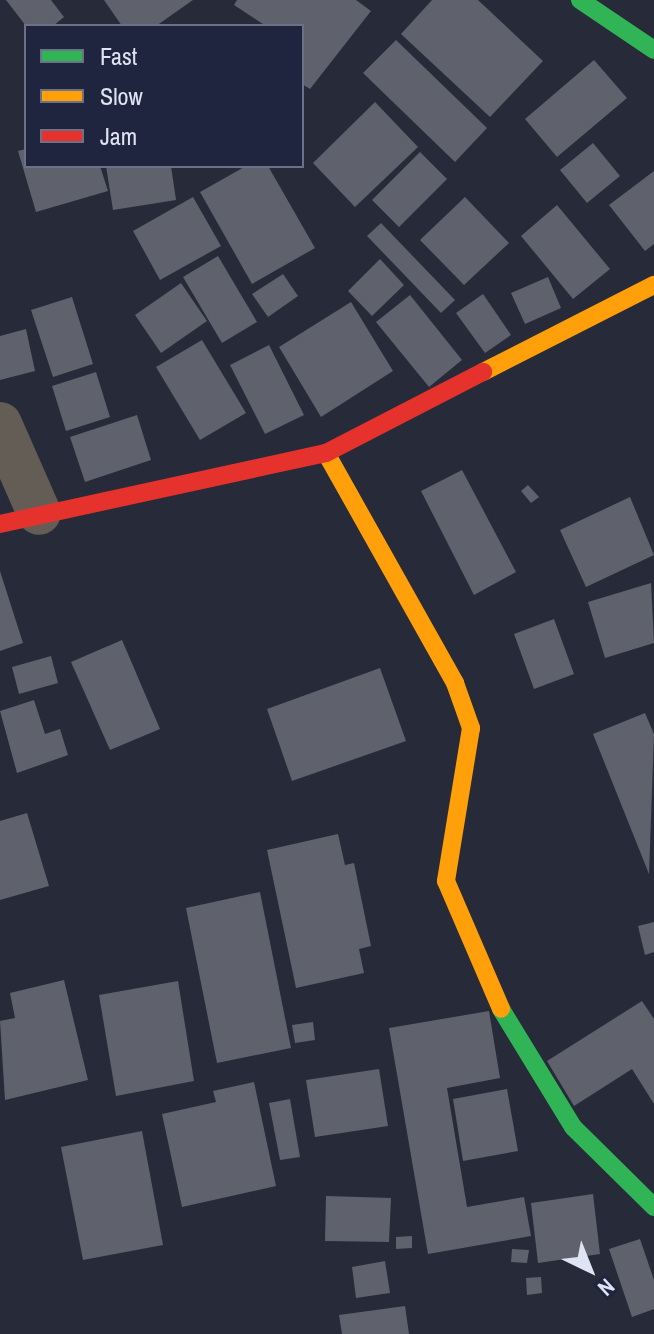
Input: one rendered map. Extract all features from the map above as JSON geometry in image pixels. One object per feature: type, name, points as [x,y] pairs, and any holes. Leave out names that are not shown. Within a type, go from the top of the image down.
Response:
[{"type":"street","points":[[580,0],[654,50]]},
{"type":"street","points":[[0,424],[20,519],[326,453],[654,285]]},
{"type":"street","points":[[326,453],[455,683],[471,728],[446,881],[460,926],[520,1046],[573,1127],[654,1207]]},
{"type":"building","points":[[6,0],[51,0],[64,17],[55,24],[24,24]]},
{"type":"building","points":[[104,0],[193,0],[159,24],[121,24]]},
{"type":"building","points":[[237,0],[356,0],[371,11],[310,89],[304,85],[304,24],[263,24],[234,5]]},
{"type":"building","points":[[432,0],[478,0],[543,61],[490,117],[401,34]]},
{"type":"building","points":[[396,40],[487,128],[455,162],[363,73]]},
{"type":"building","points":[[594,60],[627,98],[557,157],[525,119]]},
{"type":"building","points":[[375,102],[418,147],[355,207],[313,163]]},
{"type":"building","points":[[593,143],[620,176],[587,203],[560,170]]},
{"type":"building","points":[[24,150],[24,168],[101,168],[108,191],[36,212],[18,151]]},
{"type":"building","points":[[420,152],[447,179],[399,227],[372,200]]},
{"type":"building","points":[[106,168],[171,168],[176,200],[113,210]]},
{"type":"building","points":[[242,168],[269,168],[315,248],[252,284],[200,192]]},
{"type":"building","points":[[654,171],[654,244],[645,251],[609,205]]},
{"type":"building","points":[[193,197],[221,246],[160,280],[133,231]]},
{"type":"building","points":[[465,197],[509,243],[464,285],[420,240]]},
{"type":"building","points":[[557,205],[610,269],[573,299],[521,236]]},
{"type":"building","points":[[381,223],[455,300],[441,313],[367,236]]},
{"type":"building","points":[[218,256],[257,322],[222,343],[183,277]]},
{"type":"building","points":[[380,259],[404,285],[372,316],[348,291]]},
{"type":"building","points":[[283,274],[298,296],[268,317],[252,294]]},
{"type":"building","points":[[548,277],[561,308],[525,324],[511,293]]},
{"type":"building","points":[[181,283],[207,321],[161,353],[135,315]]},
{"type":"building","points":[[483,294],[511,335],[485,353],[456,313]]},
{"type":"building","points":[[410,295],[462,360],[429,387],[376,322]]},
{"type":"building","points":[[72,297],[93,364],[53,377],[31,310]]},
{"type":"building","points":[[351,302],[393,371],[321,417],[279,347]]},
{"type":"building","points":[[26,329],[35,371],[0,380],[0,336]]},
{"type":"building","points":[[202,340],[246,413],[200,440],[156,367]]},
{"type":"building","points":[[269,345],[304,415],[265,434],[230,365]]},
{"type":"building","points":[[96,372],[110,417],[66,431],[52,386]]},
{"type":"building","points":[[137,415],[151,460],[85,482],[70,437]]},
{"type":"building","points":[[462,470],[516,572],[474,595],[421,491]]},
{"type":"building","points":[[528,485],[539,497],[531,503],[521,491]]},
{"type":"building","points":[[630,497],[654,555],[586,587],[560,530]]},
{"type":"building","points":[[0,571],[23,643],[0,651]]},
{"type":"building","points":[[651,583],[654,643],[605,658],[588,602]]},
{"type":"building","points":[[554,619],[574,674],[534,689],[514,634]]},
{"type":"building","points":[[122,640],[160,729],[110,750],[71,662]]},
{"type":"building","points":[[51,656],[58,683],[19,694],[12,667]]},
{"type":"building","points":[[380,668],[406,741],[292,781],[267,709]]},
{"type":"building","points":[[34,700],[45,734],[60,729],[68,755],[17,773],[0,711]]},
{"type":"building","points":[[645,713],[654,734],[649,874],[593,734]]},
{"type":"building","points":[[27,813],[49,886],[0,900],[0,821]]},
{"type":"building","points":[[338,834],[345,865],[354,863],[371,946],[359,949],[364,973],[296,988],[267,850]]},
{"type":"building","points":[[260,892],[291,1048],[217,1063],[186,908]]},
{"type":"building","points":[[654,922],[654,952],[645,955],[638,926]]},
{"type":"building","points":[[64,980],[88,1080],[5,1100],[0,1021],[15,1018],[10,993]]},
{"type":"building","points":[[178,981],[194,1081],[116,1096],[99,995]]},
{"type":"building","points":[[642,1001],[654,1019],[654,1104],[632,1069],[574,1106],[547,1061]]},
{"type":"building","points":[[489,1011],[500,1078],[447,1088],[467,1207],[524,1197],[531,1236],[428,1254],[389,1028]]},
{"type":"building","points":[[313,1022],[315,1040],[295,1043],[292,1025]]},
{"type":"building","points":[[379,1069],[388,1126],[315,1137],[306,1080]]},
{"type":"building","points":[[254,1082],[276,1186],[182,1207],[162,1114],[216,1102],[213,1091]]},
{"type":"building","points":[[507,1089],[518,1151],[463,1161],[453,1099]]},
{"type":"building","points":[[290,1099],[300,1157],[280,1160],[269,1103]]},
{"type":"building","points":[[142,1131],[163,1245],[83,1260],[61,1147]]},
{"type":"building","points":[[593,1194],[600,1254],[538,1263],[531,1203]]},
{"type":"building","points":[[326,1196],[391,1198],[389,1242],[325,1241]]},
{"type":"building","points":[[412,1236],[412,1248],[396,1249],[396,1237]]},
{"type":"building","points":[[640,1239],[654,1280],[654,1309],[632,1317],[609,1249]]},
{"type":"building","points":[[512,1249],[529,1250],[527,1263],[511,1262]]},
{"type":"building","points":[[385,1261],[390,1293],[356,1298],[352,1267]]},
{"type":"building","points":[[541,1277],[542,1293],[527,1295],[526,1278]]},
{"type":"building","points":[[405,1306],[409,1334],[342,1334],[339,1315]]},
{"type":"traffic: fast","points":[[580,0],[654,50]]},
{"type":"traffic: fast","points":[[501,1009],[573,1127],[654,1207]]},
{"type":"traffic: slow","points":[[483,372],[654,285]]},
{"type":"traffic: slow","points":[[326,453],[455,683],[471,728],[446,881],[501,1009]]},
{"type":"traffic: jam","points":[[0,524],[326,453],[483,372]]}]
